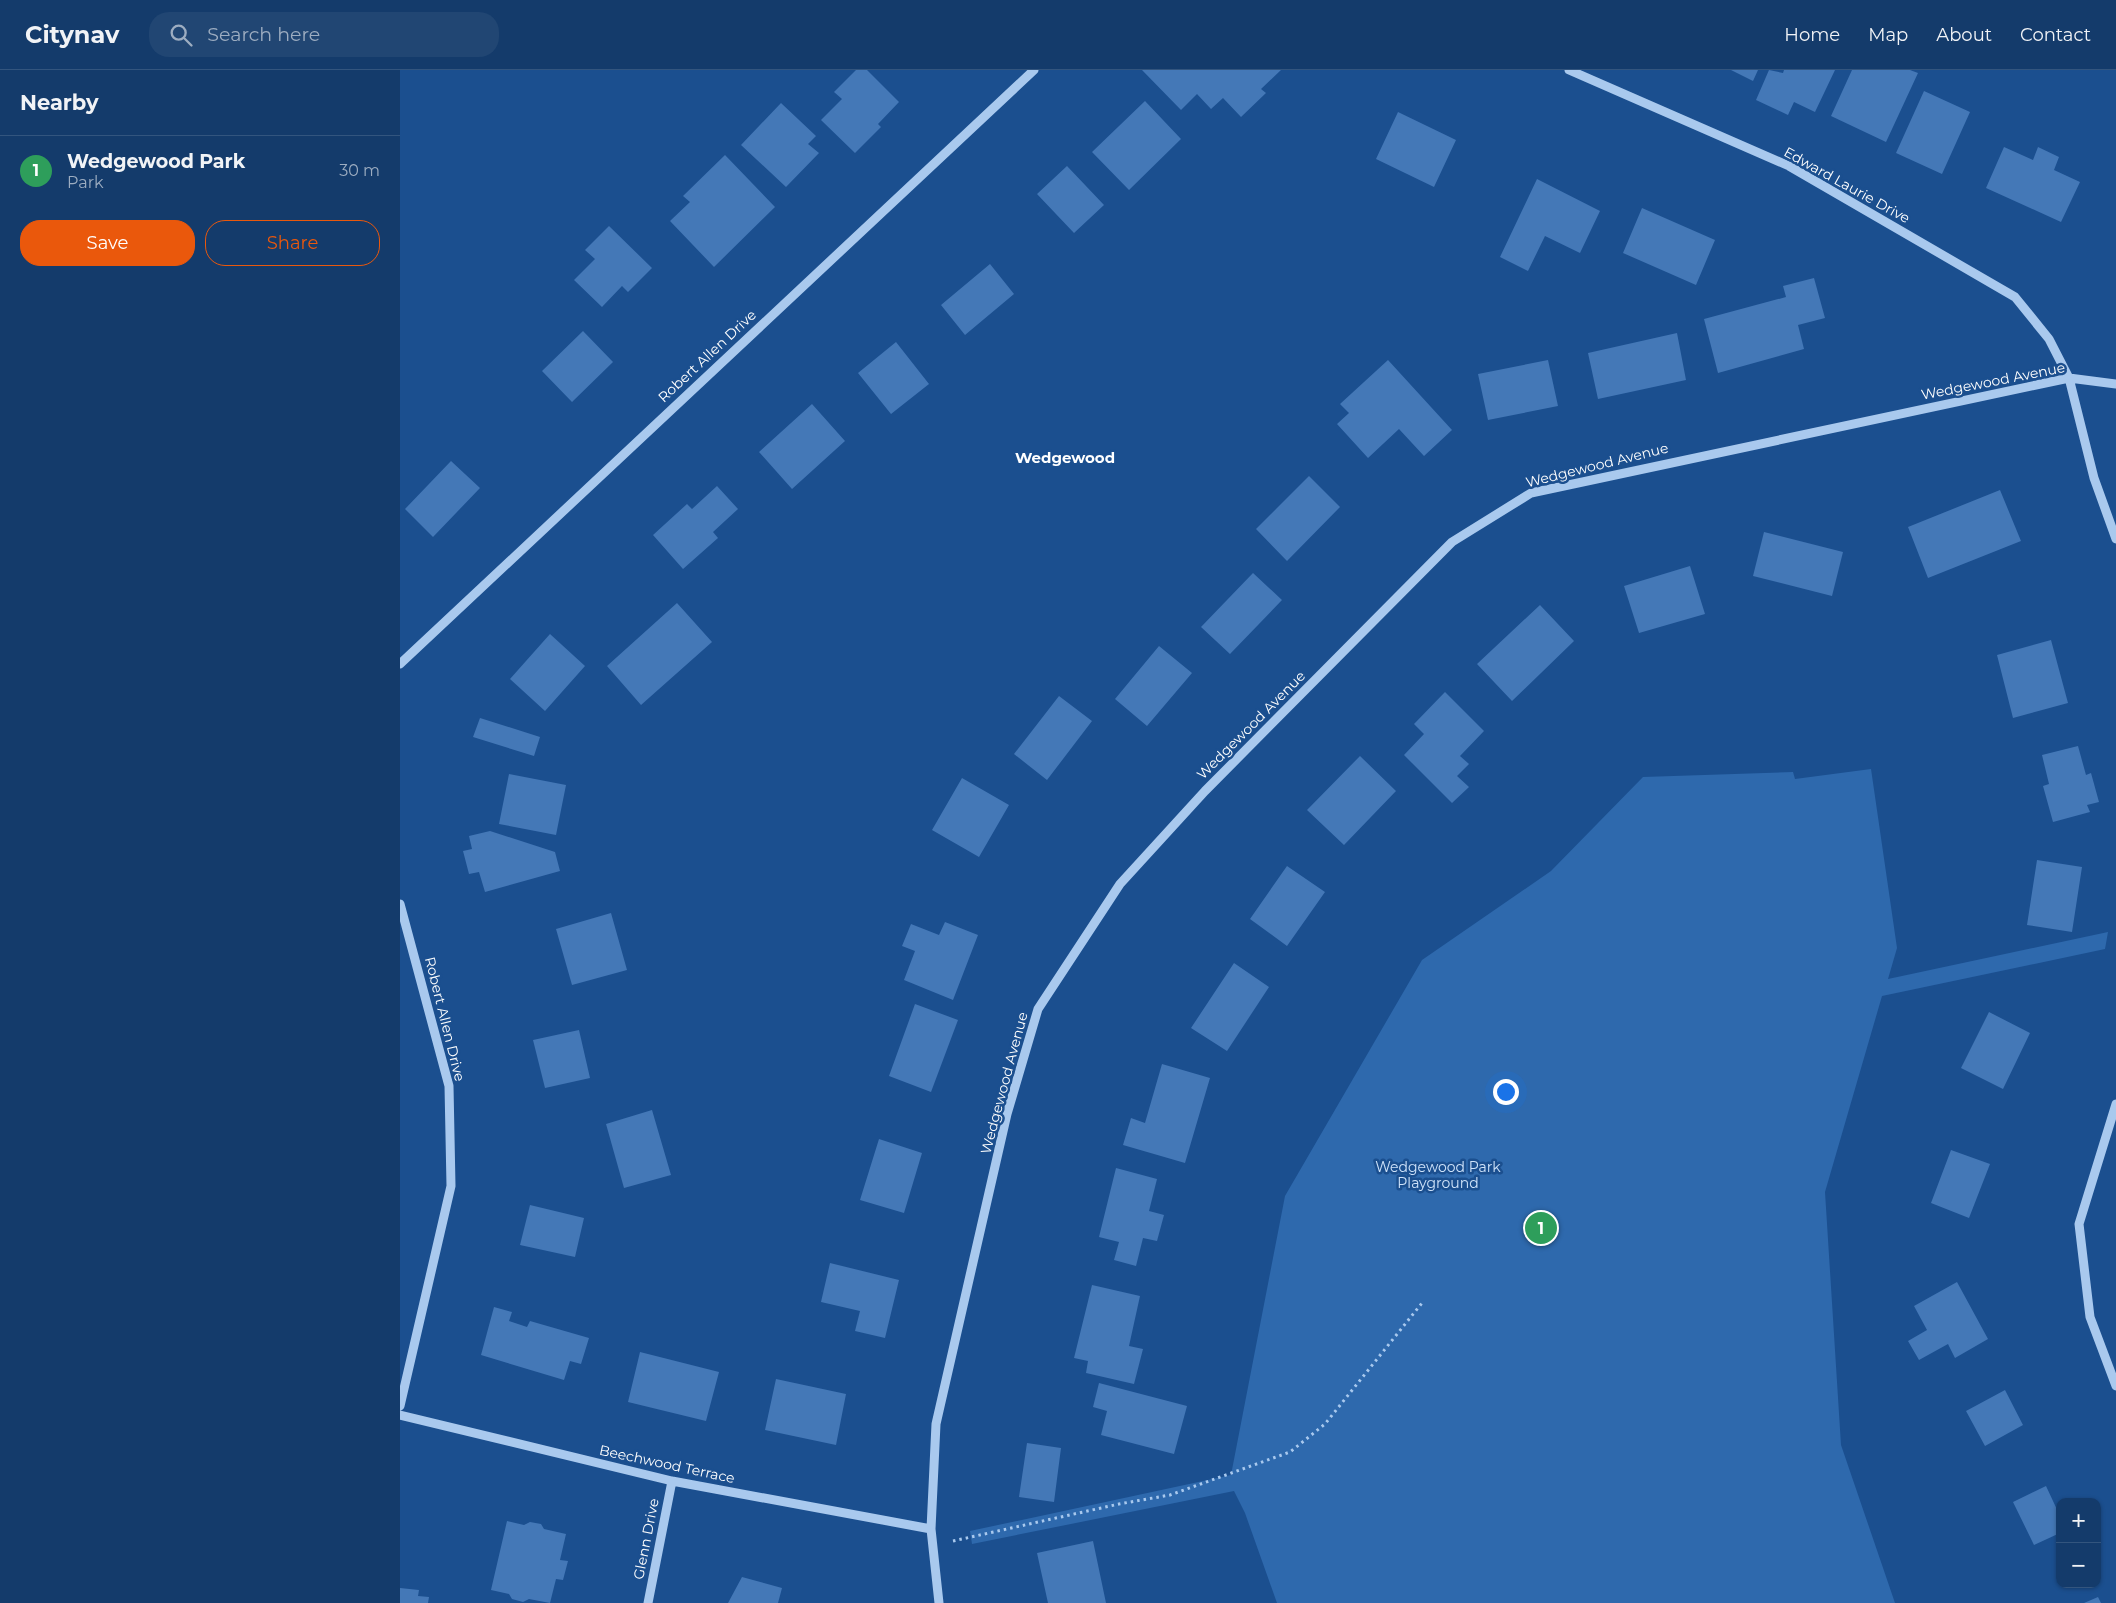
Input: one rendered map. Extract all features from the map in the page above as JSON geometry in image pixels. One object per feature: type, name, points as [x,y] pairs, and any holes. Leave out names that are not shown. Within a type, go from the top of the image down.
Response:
[{"type":"street","name":"Robert Allen Drive","points":[[400,664],[1034,70]]},
{"type":"street","name":"Edward Laurie Drive","points":[[1569,70],[1789,166],[2015,297],[2049,339],[2069,378],[2094,478],[2116,539]]},
{"type":"street","name":"Wedgewood Avenue","points":[[939,1603],[932,1529],[936,1424],[1007,1114],[1038,1009],[1120,884],[1205,791],[1452,542],[1530,493],[2069,378],[2116,384]]},
{"type":"street","name":"Robert Allen Drive","points":[[400,904],[449,1086],[451,1186],[400,1406]]},
{"type":"street","points":[[2116,1104],[2079,1224],[2090,1316],[2116,1386]]},
{"type":"street","name":"Beechwood Terrace","points":[[400,1415],[672,1481],[932,1529]]},
{"type":"street","name":"Glenn Drive","points":[[648,1603],[672,1481]]},
{"type":"path","points":[[933,1545],[1119,1504],[1170,1495],[1290,1452],[1325,1424],[1422,1303]]},
{"type":"green space","name":"Wedgewood Park Playground","points":[[1871,769],[1897,948],[1888,979],[2108,932],[2105,949],[1882,996],[1825,1192],[1841,1445],[1895,1603],[1277,1603],[1245,1513],[1234,1491],[972,1544],[970,1531],[1231,1475],[1285,1196],[1422,960],[1551,871],[1643,777],[1793,772],[1795,779]]},
{"type":"building","points":[[856,70],[867,70],[899,102],[878,124],[881,127],[855,153],[821,120],[842,99],[834,92]]},
{"type":"building","points":[[1142,70],[1281,70],[1261,89],[1266,93],[1241,117],[1223,98],[1211,109],[1197,94],[1181,110]]},
{"type":"building","points":[[1731,70],[1758,70],[1753,81]]},
{"type":"building","points":[[1769,70],[1783,73],[1784,70],[1835,70],[1815,112],[1794,102],[1788,115],[1756,100]]},
{"type":"building","points":[[1852,70],[1910,70],[1918,73],[1886,142],[1831,116]]},
{"type":"building","points":[[1924,91],[1970,112],[1942,174],[1896,153]]},
{"type":"building","points":[[1145,101],[1181,139],[1129,190],[1092,152]]},
{"type":"building","points":[[781,103],[816,136],[808,144],[819,153],[786,187],[741,145]]},
{"type":"building","points":[[1398,112],[1456,140],[1434,187],[1376,159]]},
{"type":"building","points":[[2004,147],[2033,160],[2038,147],[2059,157],[2054,170],[2080,182],[2061,222],[1986,188]]},
{"type":"building","points":[[725,155],[775,207],[714,267],[670,221],[690,202],[683,196]]},
{"type":"building","points":[[1067,166],[1104,205],[1074,233],[1037,194]]},
{"type":"building","points":[[1537,179],[1600,211],[1580,253],[1545,236],[1528,271],[1500,257]]},
{"type":"building","points":[[1642,208],[1715,240],[1696,285],[1623,253]]},
{"type":"building","points":[[609,226],[652,268],[628,292],[622,286],[602,307],[574,280],[595,259],[585,250]]},
{"type":"building","points":[[990,264],[1014,294],[965,335],[941,305]]},
{"type":"building","points":[[1814,278],[1825,318],[1798,325],[1804,349],[1718,373],[1704,319],[1786,297],[1783,286]]},
{"type":"building","points":[[583,331],[613,362],[572,402],[542,371]]},
{"type":"building","points":[[1677,333],[1686,380],[1598,399],[1588,353]]},
{"type":"building","points":[[896,342],[929,384],[891,414],[858,373]]},
{"type":"building","points":[[1388,360],[1452,430],[1424,456],[1399,429],[1368,458],[1337,424],[1349,413],[1340,404]]},
{"type":"building","points":[[1548,360],[1558,406],[1488,420],[1478,374]]},
{"type":"building","points":[[812,404],[845,441],[792,489],[759,452]]},
{"type":"building","points":[[451,461],[480,488],[433,537],[405,509]]},
{"type":"building","points":[[1309,476],[1340,507],[1287,561],[1256,529]]},
{"type":"building","points":[[717,486],[738,509],[713,532],[718,538],[683,569],[653,535],[687,504],[692,509]]},
{"type":"building","points":[[2000,490],[2021,541],[1928,578],[1908,527]]},
{"type":"building","points":[[1764,532],[1843,552],[1832,596],[1753,576]]},
{"type":"building","points":[[1690,566],[1705,614],[1639,633],[1624,586]]},
{"type":"building","points":[[1253,573],[1282,600],[1230,654],[1201,627]]},
{"type":"building","points":[[677,603],[712,642],[641,705],[607,666]]},
{"type":"building","points":[[1540,605],[1574,641],[1512,701],[1477,664]]},
{"type":"building","points":[[550,634],[585,666],[545,711],[510,679]]},
{"type":"building","points":[[2051,640],[2068,703],[2013,718],[1997,655]]},
{"type":"building","points":[[1159,646],[1192,673],[1147,726],[1115,699]]},
{"type":"building","points":[[1445,692],[1484,731],[1460,756],[1469,764],[1457,776],[1469,787],[1452,803],[1404,755],[1424,734],[1414,724]]},
{"type":"building","points":[[1059,696],[1092,721],[1047,780],[1014,754]]},
{"type":"building","points":[[480,718],[540,737],[534,756],[473,737]]},
{"type":"building","points":[[2078,746],[2086,775],[2091,773],[2099,802],[2087,805],[2090,812],[2053,822],[2043,786],[2049,784],[2042,755]]},
{"type":"building","points":[[1360,756],[1396,791],[1344,845],[1307,810]]},
{"type":"building","points":[[509,774],[566,785],[556,835],[499,824]]},
{"type":"building","points":[[962,778],[1009,805],[979,857],[932,830]]},
{"type":"building","points":[[490,831],[555,852],[560,871],[485,892],[479,872],[469,874],[463,851],[472,849],[469,836]]},
{"type":"building","points":[[2037,860],[2082,867],[2072,932],[2027,925]]},
{"type":"building","points":[[1287,866],[1325,892],[1287,946],[1250,919]]},
{"type":"building","points":[[611,913],[627,970],[572,985],[556,929]]},
{"type":"building","points":[[945,922],[978,935],[953,1000],[904,980],[915,951],[902,946],[911,924],[939,935]]},
{"type":"building","points":[[1234,963],[1269,987],[1227,1051],[1191,1028]]},
{"type":"building","points":[[915,1004],[958,1020],[931,1092],[889,1076]]},
{"type":"building","points":[[1989,1012],[2030,1033],[2003,1089],[1961,1068]]},
{"type":"building","points":[[579,1030],[590,1078],[545,1088],[533,1040]]},
{"type":"building","points":[[1162,1064],[1210,1078],[1185,1163],[1123,1145],[1131,1118],[1145,1123]]},
{"type":"building","points":[[652,1110],[671,1175],[624,1188],[606,1124]]},
{"type":"building","points":[[879,1139],[922,1153],[904,1213],[860,1200]]},
{"type":"building","points":[[1951,1150],[1990,1164],[1969,1218],[1931,1203]]},
{"type":"building","points":[[1116,1168],[1157,1179],[1149,1211],[1164,1215],[1157,1241],[1143,1238],[1136,1266],[1114,1260],[1119,1242],[1099,1237]]},
{"type":"building","points":[[530,1205],[584,1218],[575,1257],[520,1245]]},
{"type":"building","points":[[830,1263],[899,1280],[885,1338],[855,1331],[860,1311],[821,1302]]},
{"type":"building","points":[[1957,1282],[1988,1339],[1955,1358],[1948,1344],[1919,1360],[1908,1341],[1927,1330],[1914,1306]]},
{"type":"building","points":[[1092,1285],[1140,1296],[1129,1346],[1143,1349],[1134,1384],[1086,1373],[1088,1361],[1074,1358]]},
{"type":"building","points":[[494,1307],[512,1312],[509,1321],[527,1327],[530,1321],[589,1338],[581,1364],[570,1361],[564,1380],[481,1355]]},
{"type":"building","points":[[640,1352],[719,1372],[706,1421],[628,1402]]},
{"type":"building","points":[[776,1379],[846,1394],[836,1445],[765,1430]]},
{"type":"building","points":[[1099,1383],[1187,1406],[1174,1454],[1101,1435],[1107,1411],[1093,1407]]},
{"type":"building","points":[[2005,1390],[2023,1425],[1985,1446],[1966,1411]]},
{"type":"building","points":[[1027,1443],[1061,1448],[1054,1502],[1019,1497]]},
{"type":"building","points":[[2046,1486],[2056,1507],[2056,1535],[2034,1545],[2013,1502]]},
{"type":"building","points":[[507,1521],[524,1525],[530,1522],[541,1524],[544,1529],[566,1534],[560,1560],[568,1561],[563,1580],[556,1579],[550,1603],[529,1599],[523,1602],[512,1599],[509,1594],[491,1590]]},
{"type":"building","points":[[1093,1541],[1106,1603],[1048,1603],[1037,1553]]},
{"type":"building","points":[[742,1577],[782,1588],[778,1603],[728,1603]]},
{"type":"building","points":[[400,1588],[419,1590],[418,1596],[429,1597],[428,1603],[400,1603]]},
{"type":"building","points":[[2098,1597],[2101,1603],[2084,1603]]},
{"type":"place","name":"Wedgewood Park","points":[[1541,1228]]},
{"type":"district","name":"Wedgewood","points":[[1065,458]]}]
